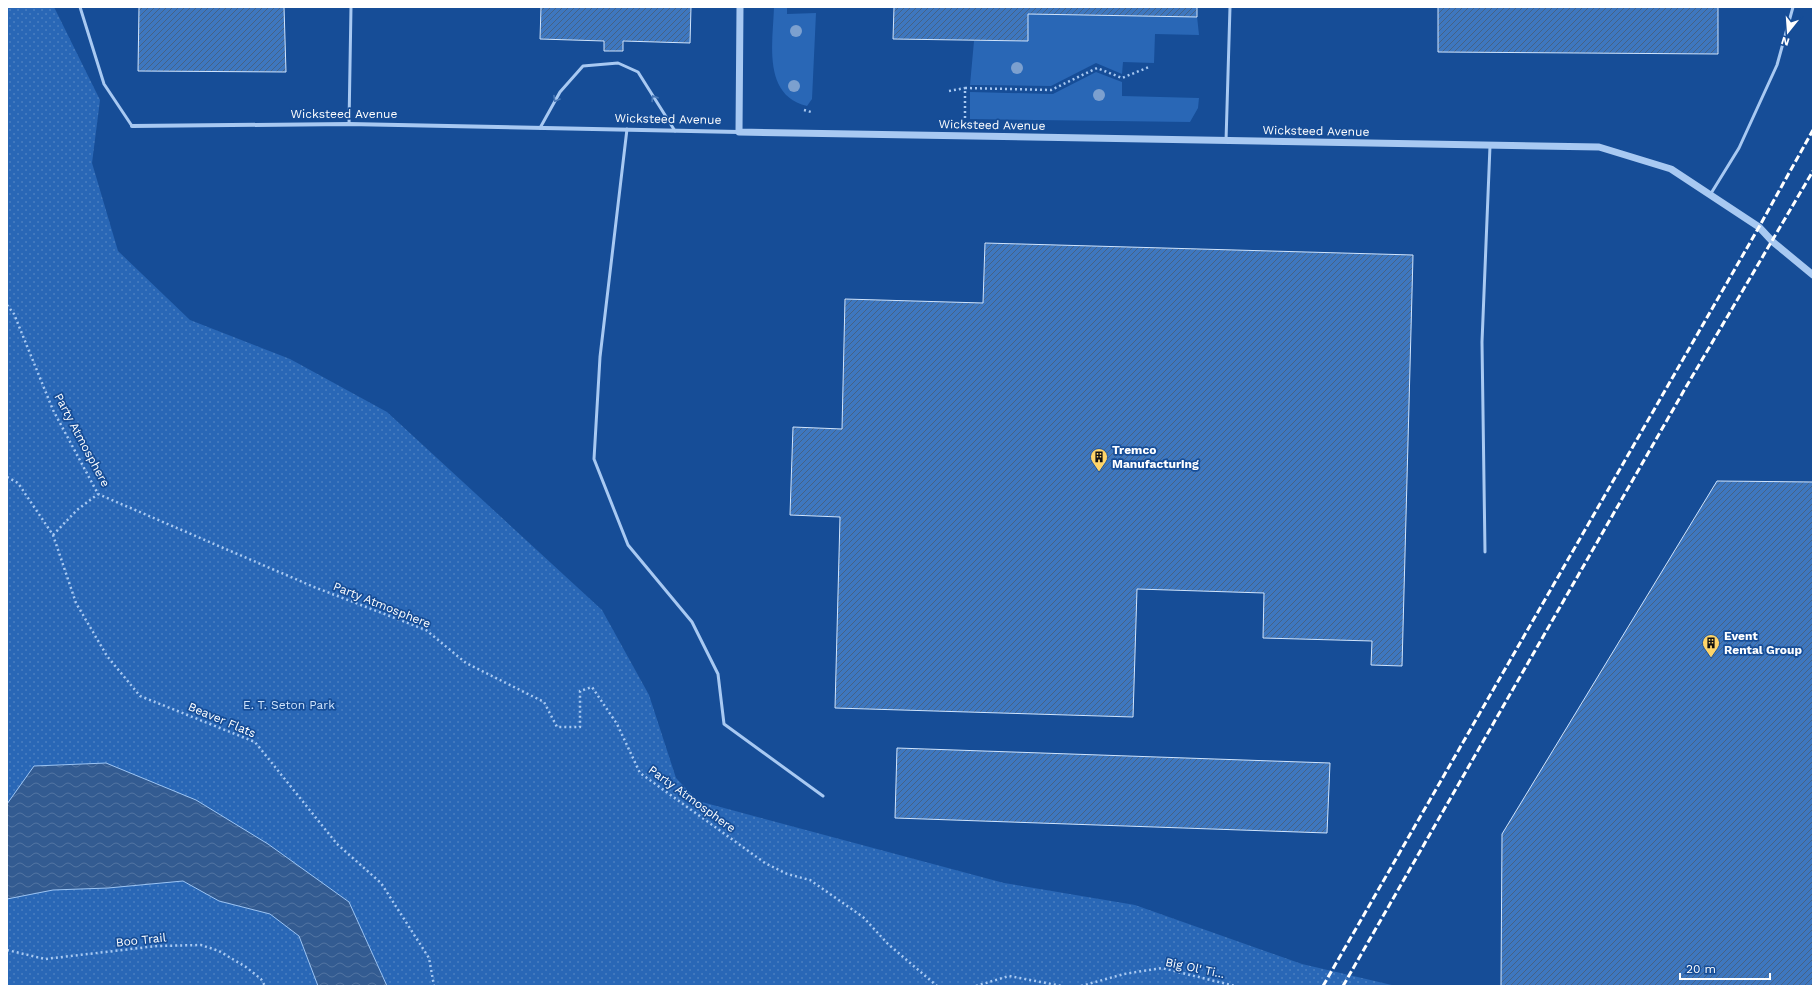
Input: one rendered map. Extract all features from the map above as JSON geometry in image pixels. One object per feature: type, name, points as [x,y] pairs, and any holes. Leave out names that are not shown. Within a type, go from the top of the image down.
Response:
[{"type":"street","points":[[739,132],[740,7]]},
{"type":"street","name":"Wicksteed Avenue","points":[[132,126],[349,124],[1599,147],[1671,169],[1759,227],[1772,242],[1813,275]]},
{"type":"lane","points":[[80,7],[104,84],[132,126]]},
{"type":"lane","points":[[349,124],[351,7]]},
{"type":"lane","points":[[1226,141],[1230,7]]},
{"type":"lane","points":[[1710,195],[1739,148],[1777,65],[1793,7]]},
{"type":"lane","points":[[540,128],[560,92],[583,66],[618,62],[638,72],[675,131]]},
{"type":"lane","points":[[627,129],[600,357],[594,459],[628,545],[692,622],[718,674],[724,724],[823,796]]},
{"type":"lane","points":[[1485,552],[1482,342],[1490,145]]},
{"type":"path","points":[[949,91],[965,88],[1051,90],[1097,68],[1122,78],[1149,68]]},
{"type":"path","points":[[965,88],[965,136]]},
{"type":"path","name":"Party Atmosphere","points":[[7,305],[14,314],[53,410],[98,494],[314,587],[426,630],[466,663],[544,702],[557,727],[580,727],[580,691],[592,687],[617,724],[640,773],[765,863],[787,874],[810,880],[863,916],[888,944],[937,986]]},
{"type":"path","name":"Beaver Flats","points":[[7,477],[18,483],[53,535],[76,603],[107,656],[140,696],[255,742],[337,844],[381,884],[428,958],[434,986]]},
{"type":"path","points":[[53,535],[77,510],[98,494]]},
{"type":"path","name":"Boo Trail","points":[[7,950],[45,959],[157,946],[201,945],[219,950],[246,967],[261,979],[265,986]]},
{"type":"path","name":"Big Ol' Ti...","points":[[1081,986],[1124,974],[1162,968],[1235,986]]},
{"type":"path","points":[[976,986],[1009,976],[1062,986]]},
{"type":"green space","name":"E. T. Seton Park","points":[[7,7],[54,7],[100,100],[92,163],[118,251],[190,320],[290,359],[387,412],[602,610],[649,695],[676,778],[698,801],[1004,883],[1135,905],[1302,964],[1396,986],[7,986]]},
{"type":"green space","points":[[774,7],[787,7],[787,14],[816,13],[812,99],[807,106],[793,100],[783,91],[777,79],[773,66],[772,51]]},
{"type":"green space","points":[[1028,14],[1197,16],[1199,35],[1155,34],[1154,63],[1123,62],[1122,74],[1096,63],[1051,86],[970,85],[974,41],[1027,41]]},
{"type":"green space","points":[[1096,72],[1122,82],[1122,96],[1199,98],[1198,108],[1190,122],[970,119],[970,92],[1053,94]]},
{"type":"water","points":[[106,763],[196,800],[268,844],[349,902],[387,986],[318,986],[299,936],[270,914],[219,901],[183,881],[108,888],[53,890],[7,899],[7,804],[34,766]]},
{"type":"building","points":[[139,7],[284,7],[286,72],[138,71]]},
{"type":"building","points":[[541,7],[691,7],[690,43],[623,41],[623,51],[604,51],[604,41],[540,39]]},
{"type":"building","points":[[894,7],[1197,7],[1197,17],[1028,14],[1028,41],[893,39]]},
{"type":"building","points":[[1438,7],[1718,7],[1718,54],[1438,52]]},
{"type":"building","name":"Tremco Manufacturing","points":[[985,243],[1413,255],[1402,666],[1371,665],[1372,641],[1263,638],[1264,593],[1137,589],[1133,717],[835,708],[840,517],[790,515],[793,427],[842,429],[845,299],[983,303]]},
{"type":"building","name":"Event Rental Group","points":[[1717,481],[1813,482],[1813,986],[1501,986],[1502,834]]},
{"type":"building","points":[[897,748],[1330,763],[1327,833],[895,818]]},
{"type":"railway","points":[[1323,986],[1759,227],[1813,130]]},
{"type":"railway","points":[[1343,986],[1686,387],[1813,171]]},
{"type":"place","name":"Tremco Manufacturing","points":[[1099,472]]},
{"type":"place","name":"Event Rental Group","points":[[1711,658]]}]
